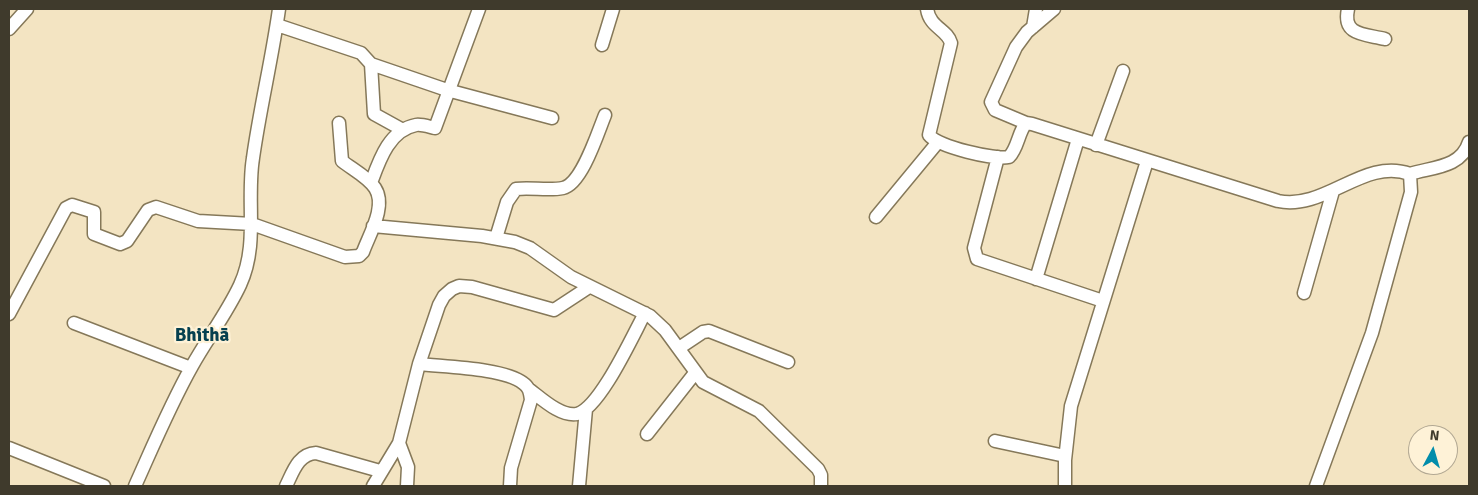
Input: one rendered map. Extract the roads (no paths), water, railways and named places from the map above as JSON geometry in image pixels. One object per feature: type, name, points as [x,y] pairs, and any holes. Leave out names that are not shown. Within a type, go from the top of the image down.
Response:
[{"type":"street","points":[[9,29],[26,9]]},
{"type":"street","points":[[136,486],[191,368],[240,285],[252,244],[250,185],[253,158],[279,9]]},
{"type":"street","points":[[371,183],[385,148],[403,130],[416,124],[436,128],[479,9]]},
{"type":"street","points":[[602,45],[613,9]]},
{"type":"street","points":[[926,9],[933,24],[950,37],[951,43],[930,128],[930,135],[938,142],[998,158],[1009,157],[1013,153],[1021,130],[1026,123]]},
{"type":"street","points":[[1033,27],[1036,9]]},
{"type":"street","points":[[1054,9],[1033,27],[1016,47],[991,102],[995,110],[1026,123],[1039,125],[1096,145],[1287,203],[1308,202],[1362,176],[1388,172],[1410,174],[1454,163],[1462,158],[1469,142]]},
{"type":"street","points":[[1348,9],[1346,17],[1348,27],[1354,31],[1385,39]]},
{"type":"street","points":[[277,25],[362,53],[371,64],[449,89],[552,118]]},
{"type":"street","points":[[371,64],[374,114],[403,130]]},
{"type":"street","points":[[1096,145],[1123,71]]},
{"type":"street","points":[[496,238],[507,202],[516,189],[563,188],[572,185],[586,160],[605,115]]},
{"type":"street","points":[[9,314],[35,262],[69,206],[75,205],[94,212],[94,234],[120,244],[127,241],[151,208],[198,221],[252,224],[353,258],[363,252],[379,208],[376,189],[342,161],[339,123]]},
{"type":"street","points":[[1036,280],[1078,139]]},
{"type":"street","points":[[876,216],[938,142]]},
{"type":"street","points":[[998,158],[974,254],[982,262],[1103,301]]},
{"type":"street","points":[[1065,486],[1065,456],[1072,406],[1147,161]]},
{"type":"street","points":[[1316,486],[1372,333],[1411,192],[1410,174]]},
{"type":"street","points":[[1304,293],[1333,191]]},
{"type":"street","points":[[373,226],[496,238],[530,248],[589,287],[644,313],[665,330],[695,372],[710,387],[759,410],[818,469],[821,476],[821,486]]},
{"type":"street","points":[[373,486],[380,471],[391,459],[399,443],[419,364],[434,316],[444,296],[459,286],[472,287],[554,310],[589,287]]},
{"type":"street","points":[[419,364],[500,373],[524,383],[530,390],[567,413],[576,414],[586,409],[604,388],[644,313]]},
{"type":"street","points":[[74,323],[191,368]]},
{"type":"street","points":[[679,348],[703,332],[709,331],[788,362]]},
{"type":"street","points":[[646,434],[695,372]]},
{"type":"street","points":[[510,486],[511,468],[530,400],[530,390]]},
{"type":"street","points":[[578,486],[586,409]]},
{"type":"street","points":[[995,441],[1065,456]]},
{"type":"street","points":[[399,443],[408,467],[407,486]]},
{"type":"street","points":[[9,448],[104,486]]},
{"type":"street","points":[[286,486],[297,464],[309,453],[316,453],[380,471]]},
{"type":"district","name":"Bhithā","points":[[202,336]]}]
